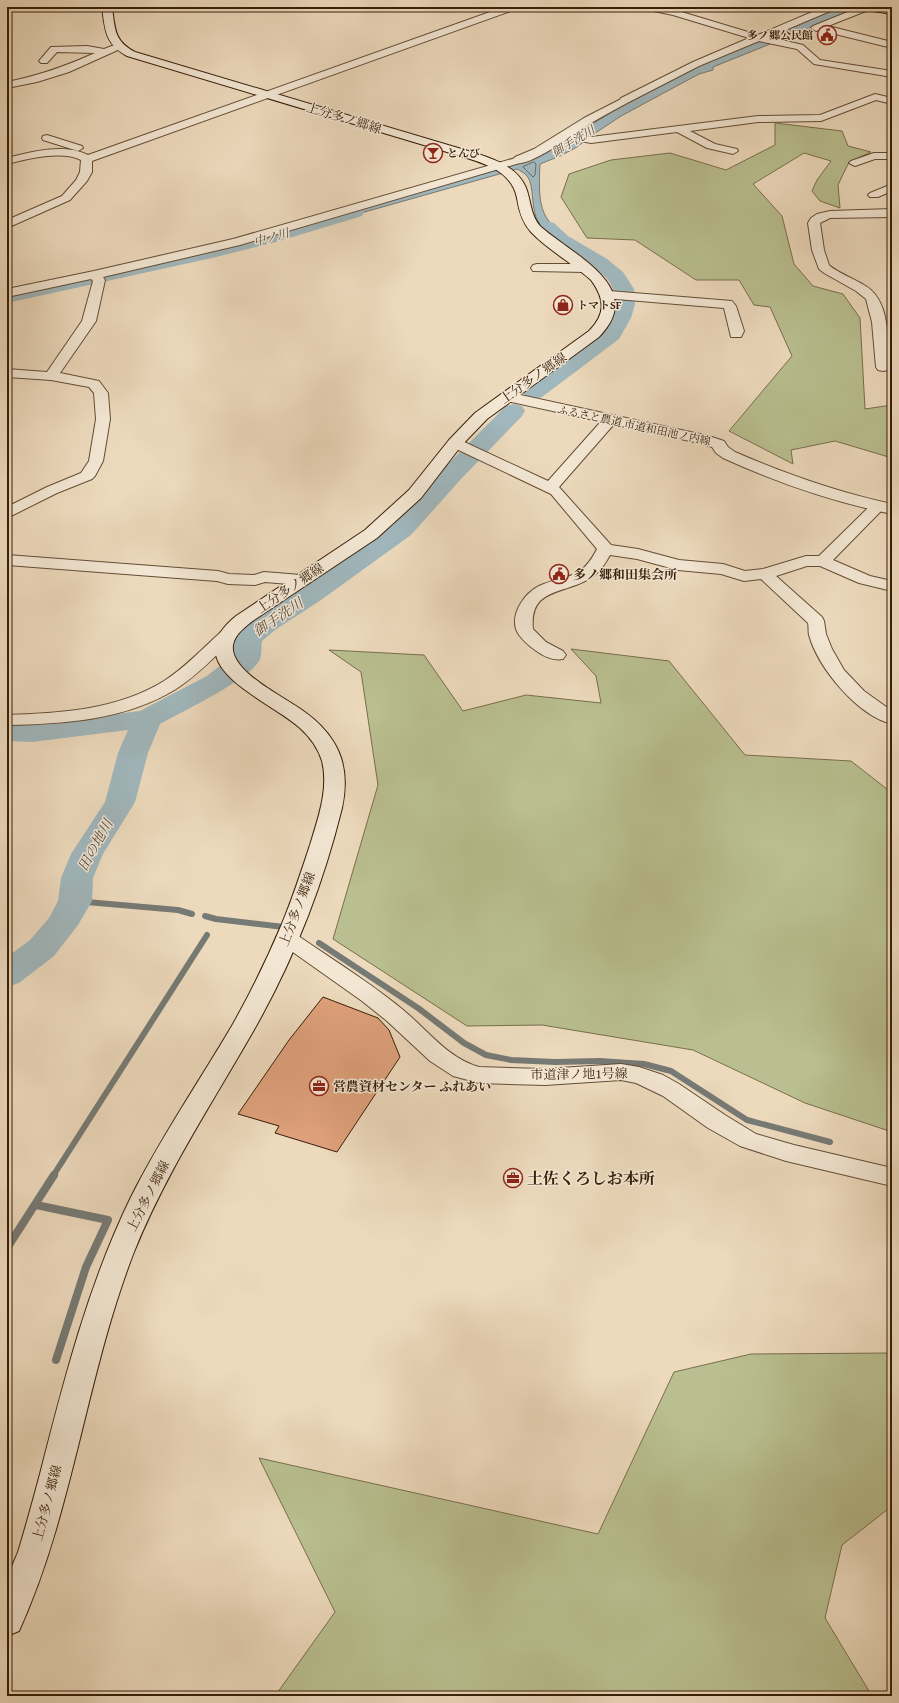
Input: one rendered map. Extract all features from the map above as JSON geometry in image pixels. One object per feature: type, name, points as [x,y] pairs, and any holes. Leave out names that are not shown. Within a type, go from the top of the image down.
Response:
[{"type":"main road","points":[[868,7],[892,11]]},
{"type":"main road","points":[[107,8],[114,43],[117,47]]},
{"type":"main road","name":"上分多ノ郷線","points":[[117,47],[138,57],[458,152],[503,169]]},
{"type":"main road","points":[[519,160],[538,152],[567,136],[624,100]]},
{"type":"main road","points":[[503,169],[513,177],[521,189],[526,217],[532,225],[547,240],[585,268],[614,296]]},
{"type":"main road","name":"上分多ノ郷線","points":[[7,1620],[34,1552],[82,1373],[120,1251],[139,1208],[187,1120],[244,1025],[268,979],[303,902],[328,820],[334,792],[334,764],[330,753],[318,734],[291,711],[245,682],[232,669],[226,658],[226,643],[256,611],[300,580],[356,545],[387,521],[415,494],[460,445],[481,416],[594,334],[608,316],[614,296]]},
{"type":"main road","name":"ふるさと農道 市道和田池ノ内線","points":[[506,397],[713,442],[718,444],[722,450],[730,455],[799,484],[840,497],[885,507]]},
{"type":"street","points":[[68,7],[107,8]]},
{"type":"street","points":[[7,161],[38,155],[69,154],[87,159],[262,98],[266,95],[513,7]]},
{"type":"street","points":[[649,7],[674,13],[761,41],[779,41],[796,45],[817,62],[892,74]]},
{"type":"street","points":[[624,100],[696,64],[761,41],[832,7]]},
{"type":"street","points":[[779,41],[868,7]]},
{"type":"street","points":[[819,27],[892,45]]},
{"type":"street","points":[[7,85],[39,78],[75,67],[117,47]]},
{"type":"street","points":[[44,61],[54,49],[86,49],[104,52]]},
{"type":"street","points":[[841,76],[851,68]]},
{"type":"street","points":[[7,76],[30,76],[39,78]]},
{"type":"street","points":[[880,99],[892,88]]},
{"type":"street","points":[[567,136],[591,140],[677,128],[764,119],[824,118],[875,97],[892,101]]},
{"type":"street","points":[[677,128],[711,146],[733,151]]},
{"type":"street","points":[[48,138],[81,149],[69,154]]},
{"type":"street","points":[[855,163],[874,156],[892,156]]},
{"type":"street","points":[[7,224],[66,198],[81,181],[86,172],[87,159]]},
{"type":"street","points":[[7,293],[96,277],[236,242],[503,169],[519,160]]},
{"type":"street","points":[[874,195],[892,186]]},
{"type":"street","points":[[883,368],[877,311],[872,298],[860,289],[826,270],[820,256],[814,223],[815,220],[821,216],[830,214],[883,215],[892,213]]},
{"type":"street","points":[[537,268],[585,268]]},
{"type":"street","points":[[51,376],[89,321],[96,277]]},
{"type":"street","points":[[614,296],[727,304],[730,306],[737,331],[736,334]]},
{"type":"street","points":[[7,373],[51,376],[90,382],[98,387],[101,393],[103,419],[96,461],[87,476],[52,490],[7,514]]},
{"type":"street","points":[[550,488],[610,420]]},
{"type":"street","points":[[460,445],[560,494],[605,549],[638,554],[678,565],[723,569],[744,576],[765,574],[806,561],[823,561],[865,580],[892,586]]},
{"type":"street","points":[[823,561],[885,507]]},
{"type":"street","points":[[557,655],[540,646],[525,630],[525,616],[530,602],[541,591],[585,575],[594,566],[605,549]]},
{"type":"street","points":[[7,560],[218,576],[228,579],[254,580],[264,577],[300,580]]},
{"type":"street","points":[[765,574],[816,621],[818,626],[817,633],[822,646],[848,687],[892,719]]},
{"type":"street","points":[[7,720],[70,716],[106,710],[142,699],[170,684],[226,643]]},
{"type":"street","name":"市道津ノ地1号線","points":[[287,938],[370,996],[395,1015],[438,1055],[461,1070],[479,1074],[545,1077],[621,1072],[633,1073],[648,1077],[665,1086],[727,1130],[748,1140],[788,1152],[892,1177]]},
{"type":"green space","points":[[775,123],[842,131],[848,146],[871,152],[849,162],[838,185],[840,208],[820,201],[812,191],[817,180],[831,161],[804,153],[753,184],[782,216],[794,264],[813,286],[843,294],[860,318],[865,409],[892,405],[892,458],[835,441],[791,450],[793,464],[729,431],[792,356],[770,307],[754,305],[739,280],[696,280],[635,240],[587,238],[561,197],[569,174],[611,160],[670,153],[726,170],[775,145]]},
{"type":"green space","points":[[571,649],[669,661],[745,755],[851,761],[892,793],[892,1132],[805,1103],[693,1050],[542,1025],[467,1026],[333,939],[378,785],[361,672],[329,650],[424,655],[463,711],[526,695],[601,703],[596,676]]},
{"type":"green space","points":[[892,1353],[892,1506],[842,1545],[825,1618],[872,1696],[275,1696],[335,1612],[259,1458],[598,1534],[674,1372],[751,1354]]},
{"type":"water","points":[[840,7],[857,9],[713,67],[713,70],[699,74],[621,116],[577,147],[540,164],[540,197],[546,218],[562,234],[589,252],[578,254],[557,240],[543,228],[536,218],[529,180],[525,174],[517,169],[315,226],[310,223],[513,165],[570,138],[631,100],[682,73]]},
{"type":"building","name":"営農資材センター ふれあい","points":[[323,997],[378,1018],[389,1030],[400,1057],[337,1152],[275,1133],[279,1126],[238,1114],[289,1040]]},
{"type":"waterway","name":"中ノ川","points":[[7,297],[124,272],[270,238],[355,212]]},
{"type":"waterway","name":"御手洗川","points":[[534,392],[607,338],[621,318],[625,304],[624,289],[616,276],[600,263],[561,240],[547,227]]},
{"type":"waterway","name":"御手洗川","points":[[147,719],[217,682],[246,659],[248,638],[265,624],[312,594],[402,530],[452,474],[514,411]]},
{"type":"waterway","name":"御手洗川","points":[[7,732],[32,733],[147,719]]},
{"type":"waterway","name":"田の地川","points":[[7,975],[42,948],[61,925],[75,901],[77,878],[87,854],[120,802],[133,753],[147,719]]},
{"type":"waterway","points":[[75,901],[178,910],[192,914]]},
{"type":"waterway","points":[[205,916],[216,919],[284,927]]},
{"type":"waterway","points":[[53,1176],[207,935]]},
{"type":"waterway","points":[[319,943],[418,1008],[464,1043],[486,1055],[511,1060],[555,1062],[600,1061],[644,1064],[671,1071],[747,1120],[830,1142]]},
{"type":"waterway","points":[[7,1248],[54,1175]]},
{"type":"waterway","points":[[36,1205],[108,1220],[86,1267],[56,1360]]},
{"type":"place","name":"多ノ郷公民館","points":[[827,35]]},
{"type":"place","name":"とんび","points":[[433,153]]},
{"type":"place","name":"トマトSF","points":[[563,305]]},
{"type":"place","name":"多ノ郷和田集会所","points":[[559,574]]},
{"type":"place","name":"営農資材センター ふれあい","points":[[319,1086]]},
{"type":"place","name":"土佐くろしお本所","points":[[513,1178]]}]
